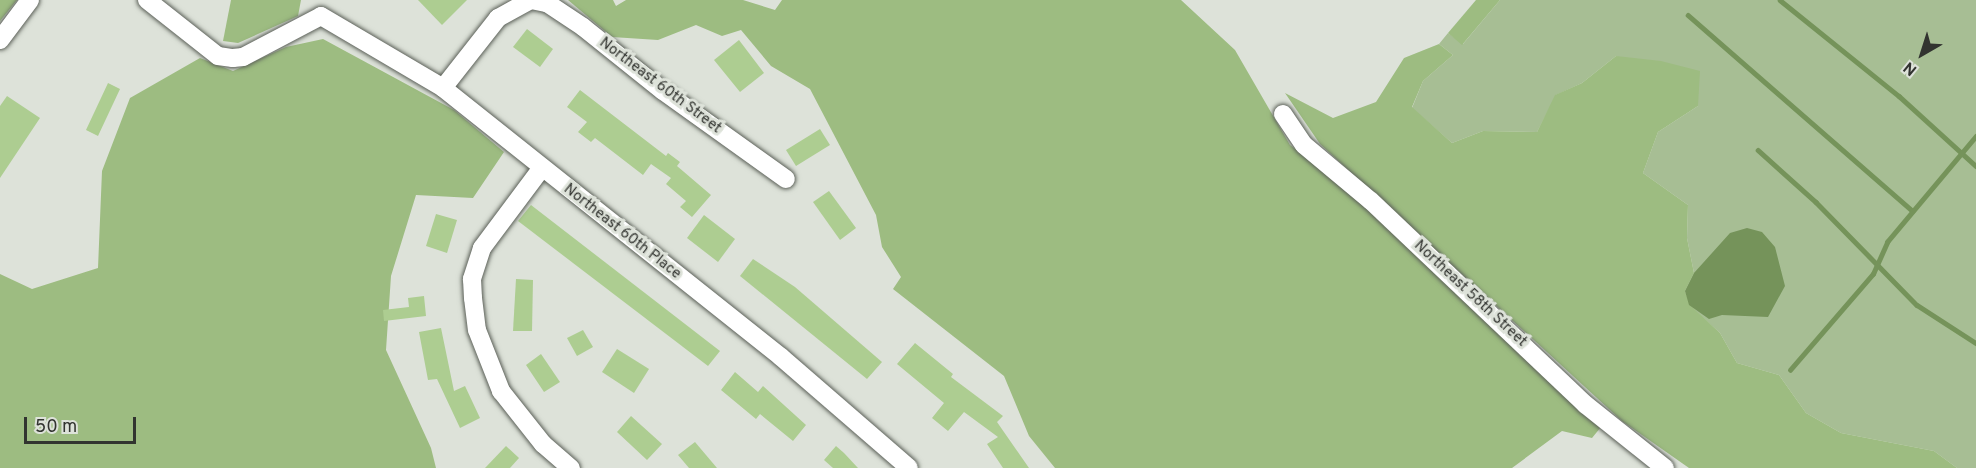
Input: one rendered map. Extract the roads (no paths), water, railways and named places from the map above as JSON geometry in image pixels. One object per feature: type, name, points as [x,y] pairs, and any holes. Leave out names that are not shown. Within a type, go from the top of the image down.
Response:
[{"type":"street","points":[[0,40],[30,0]]},
{"type":"street","points":[[147,0],[218,56],[233,58],[243,57],[318,8]]},
{"type":"street","name":"Northeast 60th Street","points":[[443,88],[498,18],[530,0],[546,3],[583,27],[663,91],[786,179]]},
{"type":"street","name":"Northeast 60th Place","points":[[318,8],[443,88],[541,169],[781,357],[909,468]]},
{"type":"street","name":"Northeast 58th Street","points":[[1283,114],[1304,145],[1371,201],[1586,405],[1665,468]]},
{"type":"street","points":[[541,169],[482,248],[475,264],[473,298],[485,356],[501,391],[523,421],[571,468]]},
{"type":"waterway","points":[[1780,0],[1899,96],[1976,166]]},
{"type":"waterway","points":[[1688,15],[1913,211]]},
{"type":"waterway","points":[[1790,370],[1873,274],[1887,242],[1976,136]]},
{"type":"waterway","points":[[1758,150],[1816,202],[1917,305],[1976,343]]}]
